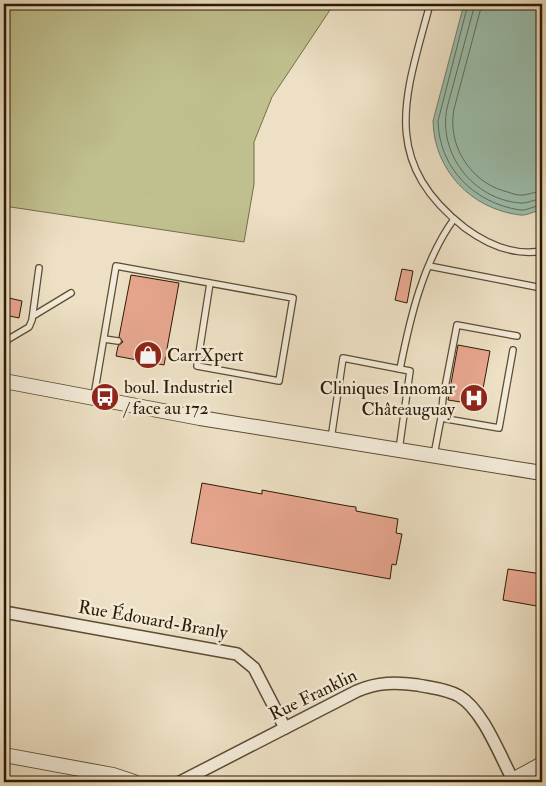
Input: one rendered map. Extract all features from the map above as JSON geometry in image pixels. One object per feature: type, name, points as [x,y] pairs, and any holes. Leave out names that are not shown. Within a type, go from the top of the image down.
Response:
[{"type":"street","points":[[4,381],[331,439],[542,473]]},
{"type":"street","name":"Rue Édouard-Branly","points":[[4,612],[237,654],[254,668],[285,728]]},
{"type":"street","name":"Rue Franklin","points":[[180,782],[357,691],[379,684],[407,684],[450,692],[468,702],[479,715],[511,781]]},
{"type":"street","points":[[4,755],[114,775],[134,782]]},
{"type":"street","points":[[511,781],[542,764]]},
{"type":"lane","points":[[430,4],[405,109],[404,129],[410,155],[421,178],[440,206],[480,238],[514,252],[542,251]]},
{"type":"lane","points":[[400,369],[407,338],[438,240],[454,219]]},
{"type":"lane","points":[[93,398],[116,266],[210,282],[293,298],[279,381],[197,366],[210,282]]},
{"type":"lane","points":[[429,266],[542,288]]},
{"type":"lane","points":[[4,351],[7,340],[29,327],[33,316],[39,268]]},
{"type":"lane","points":[[33,316],[72,293]]},
{"type":"lane","points":[[434,455],[457,325],[517,336]]},
{"type":"lane","points":[[104,339],[118,341]]},
{"type":"lane","points":[[441,418],[499,428],[512,350]]},
{"type":"lane","points":[[331,439],[343,358],[410,371],[399,450]]},
{"type":"shaded area","points":[[4,4],[334,4],[272,97],[254,142],[254,184],[244,242],[4,206]]},
{"type":"water","points":[[464,4],[542,4],[542,211],[520,215],[486,205],[471,196],[458,184],[440,156],[435,139],[433,121]]},
{"type":"building","points":[[402,269],[413,271],[407,303],[395,300]]},
{"type":"building","points":[[131,275],[179,283],[164,365],[116,356],[118,346],[123,342],[119,337]]},
{"type":"building","points":[[9,298],[22,301],[19,318],[5,315]]},
{"type":"building","points":[[458,345],[490,351],[480,405],[448,400]]},
{"type":"building","points":[[202,483],[262,494],[262,490],[356,507],[356,511],[398,519],[396,533],[402,534],[396,565],[392,564],[390,579],[191,543]]},
{"type":"building","points":[[508,569],[542,574],[542,607],[503,600]]},
{"type":"place","name":"CarrXpert","points":[[148,355]]},
{"type":"place","name":"boul. Industriel / face au 172","points":[[105,397]]},
{"type":"place","name":"Cliniques Innomar Châteauguay","points":[[474,398]]}]
